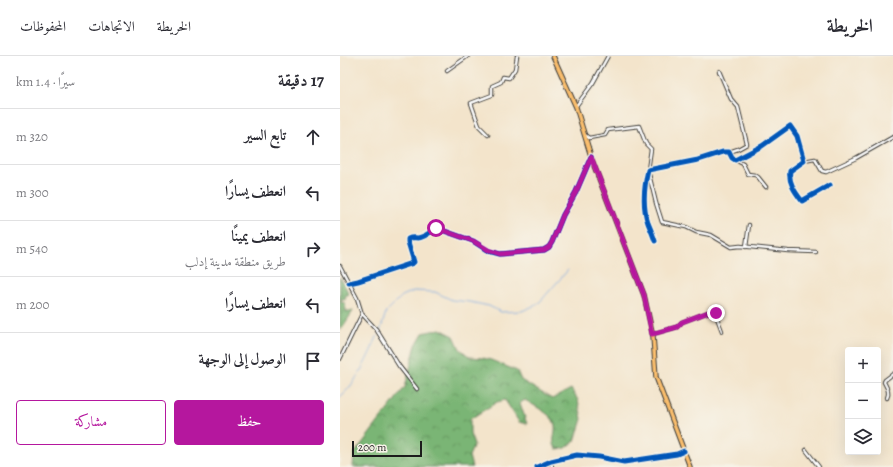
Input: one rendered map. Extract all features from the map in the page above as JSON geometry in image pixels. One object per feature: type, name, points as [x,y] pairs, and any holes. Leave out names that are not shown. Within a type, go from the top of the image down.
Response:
[{"type":"main road","points":[[553,56],[576,106],[591,157],[644,295],[652,334],[656,377],[690,467]]},
{"type":"street","points":[[447,71],[468,56]]},
{"type":"street","points":[[488,135],[479,126],[471,103],[492,95],[492,86],[501,82],[503,77],[509,78],[515,68],[517,56]]},
{"type":"street","points":[[576,106],[593,83],[608,56]]},
{"type":"street","points":[[648,170],[698,160],[723,152],[729,152],[747,144],[738,108],[731,99],[719,71]]},
{"type":"street","points":[[584,135],[589,138],[604,135],[608,130],[640,126],[646,144],[651,149],[644,197],[646,214],[655,241]]},
{"type":"street","points":[[735,160],[762,146],[790,126],[797,136],[804,161]]},
{"type":"street","points":[[830,185],[802,201],[796,194],[789,178],[790,171],[804,161],[815,159],[822,171],[826,172],[856,158],[893,137]]},
{"type":"street","points":[[729,152],[732,158],[743,164],[748,174],[758,176],[766,187]]},
{"type":"street","points":[[349,283],[413,263],[408,238],[420,238],[436,228],[473,241],[488,250],[500,254],[544,250],[549,247],[552,242],[563,215],[576,192],[591,157]]},
{"type":"street","points":[[648,170],[662,222],[686,227],[696,232],[711,235],[731,247],[816,252]]},
{"type":"street","points":[[746,247],[749,225]]},
{"type":"street","points":[[340,266],[357,298],[362,314],[380,335],[399,366],[417,389]]},
{"type":"street","points":[[652,334],[677,327],[682,322],[714,310],[722,331]]},
{"type":"street","points":[[340,360],[362,314]]},
{"type":"street","points":[[887,398],[889,394],[884,382],[893,374]]},
{"type":"street","points":[[806,450],[819,467]]},
{"type":"street","points":[[537,467],[551,460],[577,455],[599,457],[624,462],[684,452]]},
{"type":"street","points":[[551,460],[552,467]]},
{"type":"green space","points":[[340,277],[349,294],[345,296],[346,299],[341,299],[342,302],[345,303],[346,311],[353,311],[340,331]]},
{"type":"green space","points":[[440,329],[454,336],[460,349],[470,357],[491,360],[517,371],[521,380],[552,399],[571,389],[578,400],[582,419],[575,441],[566,448],[556,449],[554,445],[555,425],[549,416],[525,400],[520,403],[527,424],[519,422],[505,400],[497,402],[470,419],[470,434],[474,445],[469,456],[472,467],[353,467],[354,454],[405,387],[416,345],[423,333]]},
{"type":"waterway","points":[[380,332],[386,312],[402,296],[414,291],[435,292],[452,300],[489,306],[501,312],[522,311],[538,304],[568,270]]},
{"type":"waterway","points":[[340,397],[347,391],[358,376],[378,335]]},
{"type":"cycle path","points":[[655,241],[646,217],[644,203],[645,183],[648,170],[698,160],[723,152],[729,152],[735,160],[762,146],[790,126],[797,136],[804,161],[790,171],[791,183],[797,194],[802,201],[830,185]]},
{"type":"cycle path","points":[[349,283],[413,263],[408,239],[423,237],[436,228],[473,241],[488,251],[500,254],[544,250],[549,247],[552,242],[563,215],[576,192],[591,157]]},
{"type":"cycle path","points":[[537,467],[551,461],[577,455],[599,457],[624,462],[677,454],[684,451]]},
{"type":"route","points":[[436,228],[473,241],[488,250],[500,254],[544,250],[549,247],[552,242],[563,215],[576,192],[591,157],[644,295],[652,334],[677,327],[682,322],[701,314],[714,310],[716,313]]}]
